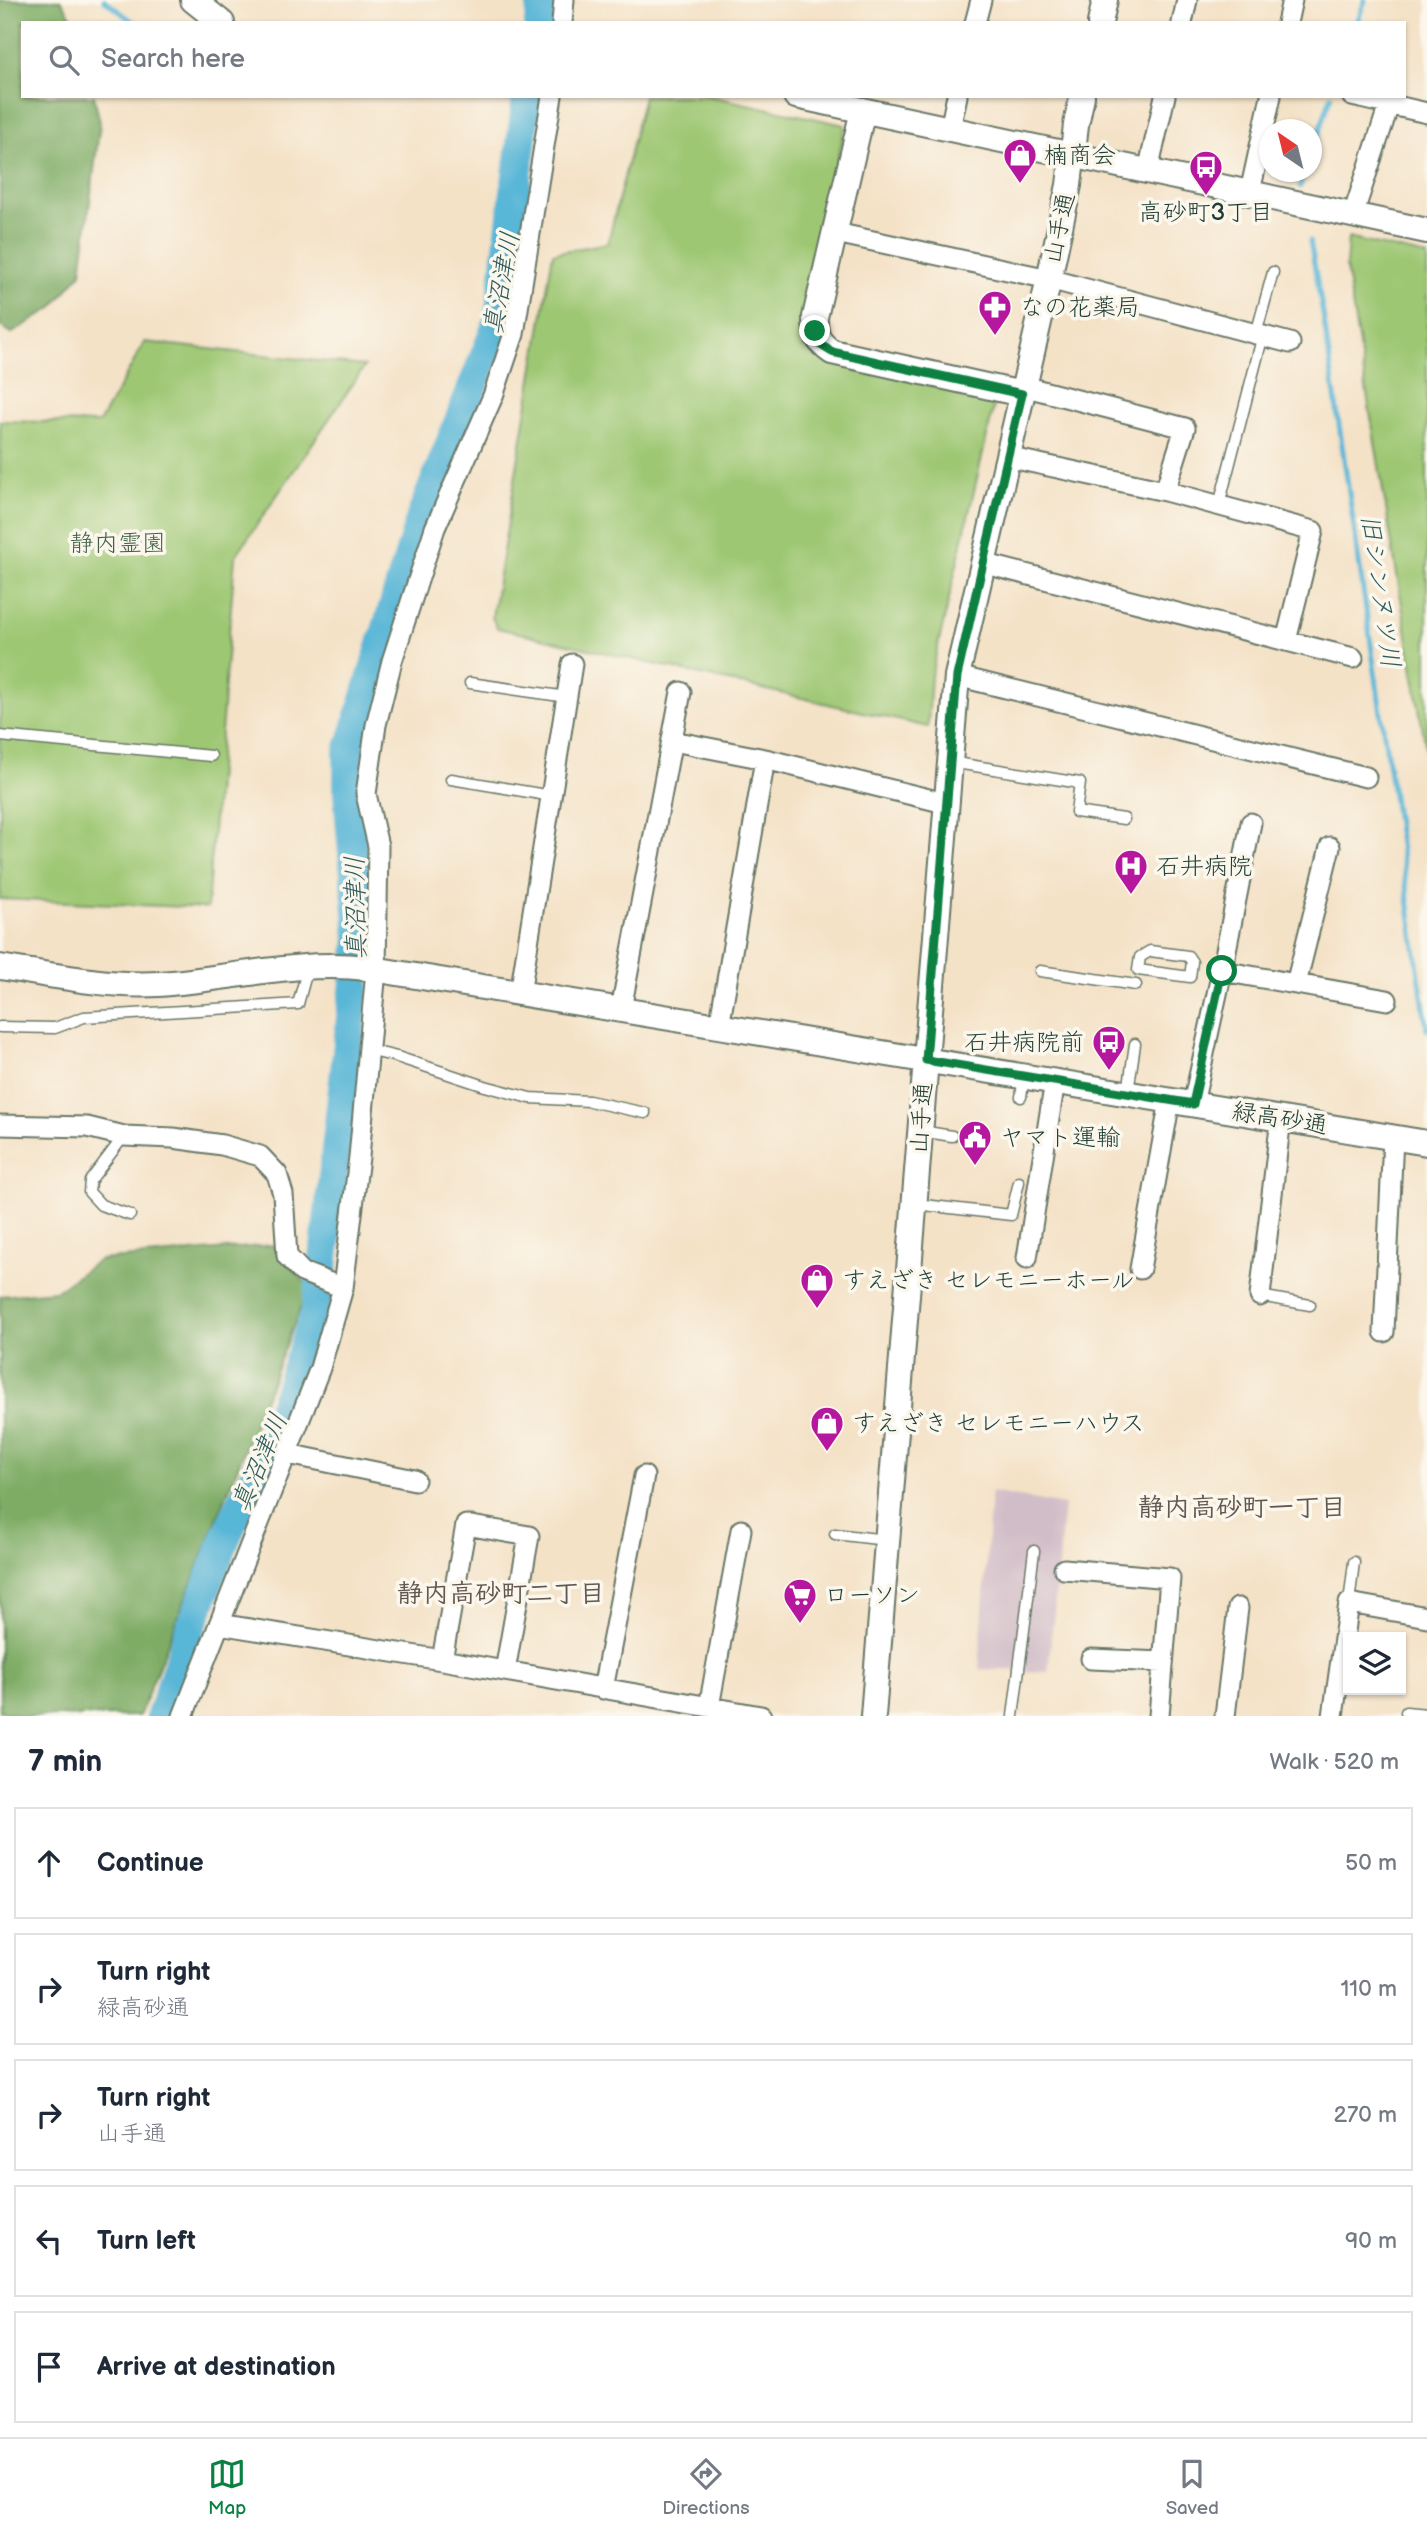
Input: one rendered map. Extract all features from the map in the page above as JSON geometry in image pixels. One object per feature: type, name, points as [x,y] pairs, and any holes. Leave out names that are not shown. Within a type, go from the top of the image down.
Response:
[{"type":"street","points":[[193,0],[219,21]]},
{"type":"street","points":[[562,21],[564,0]]},
{"type":"street","points":[[976,21],[981,0]]},
{"type":"street","points":[[1100,21],[1105,0]]},
{"type":"street","points":[[1182,21],[1187,0]]},
{"type":"street","points":[[1287,21],[1292,0]]},
{"type":"street","points":[[183,1716],[320,1368],[338,1286],[359,1157],[368,1050],[379,846],[366,794],[376,725],[435,528],[493,396],[514,334],[552,98]]},
{"type":"street","points":[[806,98],[1427,231]]},
{"type":"street","points":[[950,129],[957,98]]},
{"type":"street","name":"山手通","points":[[873,1716],[957,676],[1049,279],[1082,98]]},
{"type":"street","points":[[1148,171],[1165,98]]},
{"type":"street","points":[[1250,192],[1271,98]]},
{"type":"street","points":[[1360,98],[1427,113]]},
{"type":"street","points":[[1353,215],[1388,105]]},
{"type":"street","points":[[863,110],[816,317],[815,331],[819,344],[832,352],[1022,390],[1185,428],[1165,491]]},
{"type":"street","points":[[836,233],[1049,279],[1290,343]]},
{"type":"street","points":[[1007,457],[1165,491],[1313,531],[1286,641]]},
{"type":"street","points":[[982,563],[1353,658]]},
{"type":"street","points":[[520,994],[572,664]]},
{"type":"street","points":[[957,676],[1366,777]]},
{"type":"street","points":[[621,1009],[681,692]]},
{"type":"street","points":[[673,741],[765,759],[945,803]]},
{"type":"street","points":[[719,1027],[765,759]]},
{"type":"street","points":[[1140,1269],[1182,1102],[1222,971],[1251,823]]},
{"type":"street","points":[[1296,984],[1330,847]]},
{"type":"street","name":"緑高砂通","points":[[0,967],[106,983],[156,984],[309,966],[339,965],[372,969],[926,1060],[1022,1086],[1055,1081],[1427,1143]]},
{"type":"street","points":[[1222,971],[1387,1000]]},
{"type":"street","points":[[1027,1258],[1055,1081]]},
{"type":"street","points":[[1260,1296],[1281,1118]]},
{"type":"street","points":[[0,1125],[87,1127],[124,1136],[173,1138],[222,1145],[260,1156],[277,1174],[283,1194],[287,1256],[302,1272],[338,1286]]},
{"type":"street","points":[[1384,1332],[1393,1137]]},
{"type":"street","points":[[288,1454],[415,1480]]},
{"type":"street","points":[[603,1689],[644,1476]]},
{"type":"street","points":[[442,1660],[466,1525],[529,1536],[505,1671]]},
{"type":"street","points":[[709,1707],[741,1530]]},
{"type":"street","points":[[1064,1569],[1170,1578],[1159,1716]]},
{"type":"street","points":[[1333,1716],[1349,1603],[1427,1617]]},
{"type":"street","points":[[1226,1716],[1237,1608]]},
{"type":"street","points":[[219,1624],[761,1716]]},
{"type":"street","points":[[1091,1658],[1163,1662]]},
{"type":"lane","points":[[1219,505],[1273,272]]},
{"type":"lane","points":[[470,683],[567,697]]},
{"type":"lane","points":[[0,736],[211,755]]},
{"type":"lane","points":[[949,762],[1080,783],[1076,812],[1124,820]]},
{"type":"lane","points":[[451,779],[552,796]]},
{"type":"lane","points":[[1150,951],[1188,956],[1192,962],[1190,977],[1138,970],[1140,957],[1150,951]]},
{"type":"lane","points":[[0,1027],[55,1028],[84,1017],[298,1004],[309,966]]},
{"type":"lane","points":[[1040,971],[1136,985]]},
{"type":"lane","points":[[1128,1093],[1135,1044]]},
{"type":"lane","points":[[368,1050],[530,1098],[589,1101],[645,1113]]},
{"type":"lane","points":[[920,1131],[952,1136]]},
{"type":"lane","points":[[124,1136],[90,1181],[89,1192],[101,1205],[130,1215]]},
{"type":"lane","points":[[914,1203],[1011,1216],[1019,1182]]},
{"type":"lane","points":[[1260,1296],[1310,1305]]},
{"type":"lane","points":[[835,1534],[886,1540]]},
{"type":"lane","points":[[1013,1716],[1034,1551]]},
{"type":"lane","points":[[1349,1603],[1354,1562]]},
{"type":"lane","points":[[1406,1712],[1427,1714]]},
{"type":"shaded area","points":[[991,1492],[1064,1505],[1048,1672],[979,1669]]},
{"type":"green space","points":[[0,0],[61,0],[74,21],[21,21],[21,98],[94,98],[100,123],[81,273],[52,308],[12,333],[0,326]]},
{"type":"green space","points":[[644,98],[719,98],[845,125],[803,330],[818,357],[995,401],[931,676],[928,727],[497,628],[492,617],[553,253],[608,243]]},
{"type":"green space","points":[[1348,238],[1427,256],[1427,756],[1346,267]]},
{"type":"green space","name":"静内霊園","points":[[145,342],[365,366],[235,557],[207,908],[0,899],[0,421],[99,423]]},
{"type":"green space","points":[[273,1245],[309,1287],[139,1716],[19,1716],[0,1711],[0,1296],[56,1291],[99,1260]]},
{"type":"waterway","points":[[104,0],[132,21]]},
{"type":"waterway","name":"真沼津川","points":[[539,21],[542,0]]},
{"type":"waterway","name":"旧シンヌツ川","points":[[1358,21],[1365,0]]},
{"type":"waterway","points":[[500,98],[526,101]]},
{"type":"waterway","name":"真沼津川","points":[[161,1716],[189,1632],[226,1537],[276,1427],[315,1315],[323,1266],[360,938],[348,792],[348,755],[421,517],[499,320],[527,98]]},
{"type":"waterway","name":"旧シンヌツ川","points":[[1322,123],[1330,98]]},
{"type":"waterway","name":"旧シンヌツ川","points":[[1300,187],[1302,182]]},
{"type":"waterway","name":"旧シンヌツ川","points":[[1310,241],[1323,314],[1427,1030]]},
{"type":"place","name":"楠商会","points":[[1020,185]]},
{"type":"place","name":"高砂町3丁目","points":[[1206,197]]},
{"type":"place","name":"なの花薬局","points":[[995,337]]},
{"type":"place","name":"石井病院","points":[[1131,896]]},
{"type":"place","name":"石井病院前","points":[[1109,1072]]},
{"type":"place","name":"ヤマト運輸","points":[[975,1167]]},
{"type":"place","name":"すえざき セレモニーホール","points":[[817,1310]]},
{"type":"place","name":"すえざき セレモニーハウス","points":[[827,1453]]},
{"type":"place","name":"ローソン","points":[[800,1625]]},
{"type":"district","name":"静内高砂町一丁目","points":[[1242,1507]]},
{"type":"district","name":"静内高砂町二丁目","points":[[501,1593]]},
{"type":"route","points":[[815,331],[819,344],[832,352],[1022,394],[957,676],[926,1060],[1193,1104],[1222,971]]}]
